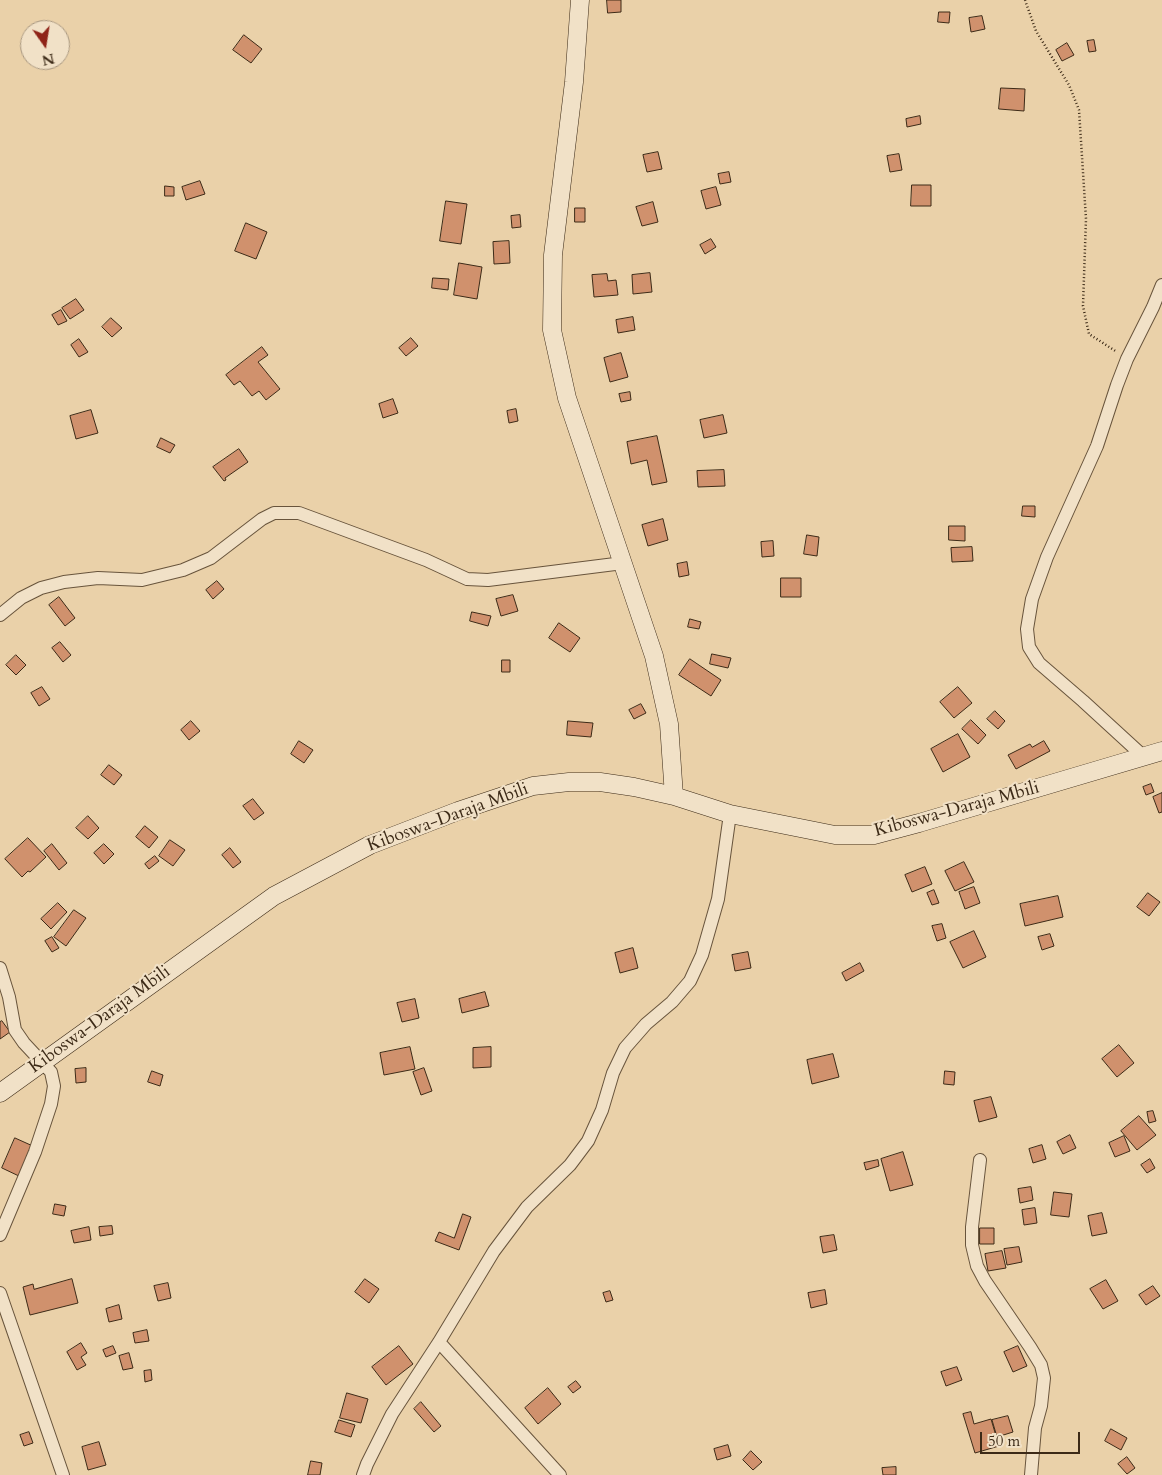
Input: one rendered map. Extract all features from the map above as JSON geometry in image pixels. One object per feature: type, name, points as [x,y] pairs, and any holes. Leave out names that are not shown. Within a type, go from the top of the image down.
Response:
[{"type":"main road","points":[[580,0],[574,82],[553,255],[552,330],[567,398],[654,656],[669,724],[674,796]]},
{"type":"main road","name":"Kiboswa-Daraja Mbili","points":[[0,1093],[274,896],[370,845],[458,811],[534,786],[569,782],[600,782],[674,796],[730,814],[835,835],[874,835],[1162,751]]},
{"type":"street","points":[[1142,756],[1039,663],[1029,647],[1027,629],[1032,600],[1047,557],[1097,446],[1127,359],[1162,285]]},
{"type":"street","points":[[0,615],[21,598],[41,588],[64,582],[98,578],[142,580],[183,570],[211,558],[262,519],[274,513],[299,513],[426,560],[468,579],[488,580],[623,563]]},
{"type":"street","points":[[363,1475],[392,1414],[439,1342],[494,1251],[527,1207],[570,1166],[588,1141],[602,1110],[613,1072],[625,1048],[646,1024],[672,1002],[690,981],[702,954],[718,899],[730,814]]},
{"type":"street","points":[[0,968],[9,997],[15,1030],[24,1043],[51,1072],[54,1086],[51,1104],[35,1152],[0,1235]]},
{"type":"street","points":[[980,1160],[972,1227],[972,1246],[977,1266],[984,1281],[1030,1347],[1040,1365],[1044,1378],[1041,1406],[1035,1428],[1031,1475]]},
{"type":"street","points":[[0,1293],[64,1475]]},
{"type":"street","points":[[439,1342],[560,1475]]},
{"type":"path","points":[[1025,0],[1036,30],[1069,85],[1079,110],[1086,219],[1083,306],[1089,334],[1127,359]]},
{"type":"building","points":[[607,0],[621,0],[621,12],[608,13]]},
{"type":"building","points":[[939,12],[950,12],[949,23],[938,22]]},
{"type":"building","points":[[982,16],[985,29],[971,32],[969,18]]},
{"type":"building","points":[[244,35],[262,49],[251,63],[233,50]]},
{"type":"building","points":[[1094,40],[1096,51],[1089,52],[1087,41]]},
{"type":"building","points":[[1067,43],[1074,55],[1062,61],[1056,50]]},
{"type":"building","points":[[1001,88],[1025,89],[1024,111],[999,109]]},
{"type":"building","points":[[920,116],[921,124],[907,127],[906,119]]},
{"type":"building","points":[[658,152],[662,169],[647,172],[643,155]]},
{"type":"building","points":[[899,154],[902,170],[890,172],[887,156]]},
{"type":"building","points":[[729,172],[731,182],[720,184],[718,174]]},
{"type":"building","points":[[200,181],[205,194],[186,200],[182,187]]},
{"type":"building","points":[[912,185],[931,185],[931,206],[911,206]]},
{"type":"building","points":[[165,186],[174,187],[174,196],[165,196]]},
{"type":"building","points":[[716,187],[721,205],[706,209],[701,191]]},
{"type":"building","points":[[446,201],[467,204],[461,244],[440,241]]},
{"type":"building","points":[[653,202],[658,222],[642,226],[636,207]]},
{"type":"building","points":[[575,208],[585,208],[585,222],[575,222]]},
{"type":"building","points":[[520,215],[521,227],[512,228],[511,216]]},
{"type":"building","points":[[246,223],[267,232],[256,259],[235,251]]},
{"type":"building","points":[[711,239],[716,247],[705,254],[700,245]]},
{"type":"building","points":[[509,241],[510,263],[494,264],[493,242]]},
{"type":"building","points":[[459,263],[482,267],[477,299],[454,295]]},
{"type":"building","points":[[650,273],[652,292],[633,294],[632,275]]},
{"type":"building","points":[[607,274],[608,281],[616,280],[618,295],[594,297],[592,275]]},
{"type":"building","points":[[433,278],[449,279],[448,290],[432,288]]},
{"type":"building","points":[[76,299],[84,310],[70,319],[62,308]]},
{"type":"building","points":[[61,310],[67,321],[58,325],[52,315]]},
{"type":"building","points":[[633,317],[635,330],[618,333],[616,320]]},
{"type":"building","points":[[111,318],[122,328],[112,337],[102,327]]},
{"type":"building","points":[[411,338],[418,346],[406,356],[399,348]]},
{"type":"building","points":[[79,339],[88,352],[79,357],[71,345]]},
{"type":"building","points":[[262,347],[268,355],[258,362],[280,389],[266,400],[259,391],[252,396],[240,381],[234,385],[226,375]]},
{"type":"building","points":[[621,353],[628,377],[610,382],[604,358]]},
{"type":"building","points":[[630,392],[631,400],[621,402],[619,394]]},
{"type":"building","points":[[393,399],[398,413],[383,418],[379,404]]},
{"type":"building","points":[[516,409],[518,421],[509,423],[507,411]]},
{"type":"building","points":[[91,410],[98,433],[76,439],[70,416]]},
{"type":"building","points":[[723,415],[727,433],[704,438],[700,420]]},
{"type":"building","points":[[657,436],[667,482],[652,485],[647,460],[631,464],[627,442]]},
{"type":"building","points":[[161,438],[175,445],[170,453],[157,447]]},
{"type":"building","points":[[239,449],[248,462],[225,478],[226,480],[224,481],[213,467]]},
{"type":"building","points":[[724,470],[725,486],[698,487],[697,471]]},
{"type":"building","points":[[1023,506],[1035,506],[1035,517],[1022,516]]},
{"type":"building","points":[[663,519],[668,540],[648,546],[642,525]]},
{"type":"building","points":[[949,526],[965,526],[965,541],[949,540]]},
{"type":"building","points":[[807,535],[819,537],[817,556],[804,554]]},
{"type":"building","points":[[773,541],[774,556],[762,557],[761,542]]},
{"type":"building","points":[[972,547],[973,561],[952,562],[951,548]]},
{"type":"building","points":[[687,562],[689,575],[679,577],[677,564]]},
{"type":"building","points":[[781,578],[801,578],[801,597],[781,597]]},
{"type":"building","points":[[217,581],[224,589],[213,599],[206,590]]},
{"type":"building","points":[[513,595],[518,611],[501,616],[496,599]]},
{"type":"building","points":[[59,597],[75,618],[65,626],[49,605]]},
{"type":"building","points":[[472,612],[491,616],[488,626],[470,621]]},
{"type":"building","points":[[690,619],[701,622],[699,629],[688,627]]},
{"type":"building","points":[[559,623],[580,638],[570,652],[549,638]]},
{"type":"building","points":[[60,642],[71,655],[63,662],[52,648]]},
{"type":"building","points":[[712,654],[731,658],[728,668],[710,664]]},
{"type":"building","points":[[16,655],[26,665],[16,675],[6,665]]},
{"type":"building","points":[[690,659],[721,680],[711,696],[679,675]]},
{"type":"building","points":[[502,660],[510,660],[510,672],[502,672]]},
{"type":"building","points":[[42,687],[50,699],[39,706],[31,693]]},
{"type":"building","points":[[958,687],[972,703],[954,718],[940,702]]},
{"type":"building","points":[[641,704],[646,713],[634,719],[629,710]]},
{"type":"building","points":[[995,711],[1005,721],[998,729],[987,719]]},
{"type":"building","points":[[971,720],[986,735],[978,744],[962,729]]},
{"type":"building","points":[[191,721],[200,731],[189,740],[181,730]]},
{"type":"building","points":[[568,721],[593,723],[591,737],[567,735]]},
{"type":"building","points":[[958,734],[970,757],[943,772],[931,749]]},
{"type":"building","points":[[299,741],[313,750],[304,763],[291,754]]},
{"type":"building","points":[[1044,741],[1050,751],[1016,769],[1008,755],[1030,744],[1032,747]]},
{"type":"building","points":[[109,765],[122,775],[114,785],[101,775]]},
{"type":"building","points":[[1151,784],[1154,792],[1146,795],[1143,787]]},
{"type":"building","points":[[1162,793],[1162,812],[1159,813],[1153,797]]},
{"type":"building","points":[[253,799],[264,813],[254,820],[243,806]]},
{"type":"building","points":[[88,816],[99,828],[88,839],[76,828]]},
{"type":"building","points":[[145,826],[158,837],[149,848],[136,837]]},
{"type":"building","points":[[28,838],[46,857],[22,877],[5,859]]},
{"type":"building","points":[[170,840],[185,850],[173,866],[159,856]]},
{"type":"building","points":[[52,844],[67,863],[59,870],[44,851]]},
{"type":"building","points":[[104,844],[114,854],[104,864],[94,853]]},
{"type":"building","points":[[230,848],[241,862],[233,868],[222,855]]},
{"type":"building","points":[[155,856],[159,861],[149,869],[145,864]]},
{"type":"building","points":[[964,862],[974,882],[955,891],[945,871]]},
{"type":"building","points":[[925,867],[932,884],[912,892],[905,875]]},
{"type":"building","points":[[974,887],[980,903],[965,909],[959,892]]},
{"type":"building","points":[[934,890],[939,903],[932,905],[927,893]]},
{"type":"building","points":[[1148,893],[1160,902],[1149,916],[1137,907]]},
{"type":"building","points":[[1058,896],[1063,917],[1025,926],[1020,904]]},
{"type":"building","points":[[58,903],[67,912],[51,929],[41,919]]},
{"type":"building","points":[[74,910],[86,918],[66,946],[54,937]]},
{"type":"building","points":[[942,924],[946,938],[937,941],[932,926]]},
{"type":"building","points":[[974,931],[986,957],[963,968],[950,942]]},
{"type":"building","points":[[1050,934],[1054,946],[1042,950],[1038,937]]},
{"type":"building","points":[[52,937],[59,948],[52,952],[45,941]]},
{"type":"building","points":[[633,948],[638,968],[620,973],[615,953]]},
{"type":"building","points":[[748,952],[751,968],[735,971],[732,955]]},
{"type":"building","points":[[860,963],[864,971],[846,981],[842,973]]},
{"type":"building","points":[[485,992],[489,1006],[462,1013],[459,999]]},
{"type":"building","points":[[415,999],[419,1018],[402,1022],[397,1003]]},
{"type":"building","points":[[2,1021],[10,1032],[0,1039],[0,1022]]},
{"type":"building","points":[[1119,1045],[1134,1063],[1117,1077],[1102,1059]]},
{"type":"building","points":[[410,1047],[415,1069],[384,1075],[380,1053]]},
{"type":"building","points":[[491,1047],[491,1067],[473,1068],[473,1048]]},
{"type":"building","points":[[833,1054],[839,1077],[812,1084],[807,1060]]},
{"type":"building","points":[[86,1068],[86,1082],[76,1083],[75,1069]]},
{"type":"building","points":[[424,1068],[432,1091],[421,1095],[413,1072]]},
{"type":"building","points":[[152,1071],[163,1075],[160,1086],[148,1082]]},
{"type":"building","points":[[945,1071],[955,1072],[954,1085],[944,1084]]},
{"type":"building","points":[[991,1097],[997,1117],[979,1122],[974,1101]]},
{"type":"building","points":[[1153,1111],[1156,1121],[1149,1123],[1147,1112]]},
{"type":"building","points":[[1139,1116],[1156,1135],[1137,1150],[1121,1131]]},
{"type":"building","points":[[1070,1135],[1076,1148],[1063,1154],[1057,1142]]},
{"type":"building","points":[[1124,1136],[1130,1151],[1115,1157],[1109,1143]]},
{"type":"building","points":[[15,1138],[35,1147],[21,1177],[2,1168]]},
{"type":"building","points":[[1042,1145],[1046,1159],[1033,1163],[1029,1149]]},
{"type":"building","points":[[903,1152],[913,1185],[890,1191],[881,1159]]},
{"type":"building","points":[[1150,1159],[1155,1168],[1147,1173],[1141,1165]]},
{"type":"building","points":[[878,1160],[879,1166],[866,1170],[864,1163]]},
{"type":"building","points":[[1031,1187],[1033,1200],[1020,1203],[1018,1189]]},
{"type":"building","points":[[1054,1192],[1072,1194],[1069,1217],[1051,1215]]},
{"type":"building","points":[[55,1204],[66,1206],[64,1216],[53,1214]]},
{"type":"building","points":[[1035,1208],[1037,1223],[1024,1225],[1022,1210]]},
{"type":"building","points":[[1102,1213],[1107,1233],[1092,1236],[1088,1216]]},
{"type":"building","points":[[463,1214],[471,1217],[459,1250],[435,1241],[439,1232],[454,1238]]},
{"type":"building","points":[[112,1226],[113,1234],[100,1236],[99,1227]]},
{"type":"building","points":[[89,1227],[91,1240],[74,1243],[71,1231]]},
{"type":"building","points":[[980,1228],[994,1228],[994,1244],[980,1244]]},
{"type":"building","points":[[834,1235],[837,1250],[823,1253],[820,1237]]},
{"type":"building","points":[[1019,1247],[1022,1262],[1007,1265],[1004,1249]]},
{"type":"building","points":[[1002,1251],[1006,1268],[988,1271],[985,1254]]},
{"type":"building","points":[[72,1279],[78,1303],[30,1315],[23,1287],[33,1284],[34,1289]]},
{"type":"building","points":[[365,1279],[379,1289],[369,1303],[355,1292]]},
{"type":"building","points":[[1106,1280],[1118,1301],[1103,1309],[1090,1289]]},
{"type":"building","points":[[168,1283],[171,1298],[158,1301],[154,1286]]},
{"type":"building","points":[[1153,1286],[1160,1296],[1146,1305],[1139,1295]]},
{"type":"building","points":[[825,1290],[827,1304],[811,1308],[808,1293]]},
{"type":"building","points":[[610,1291],[613,1300],[606,1302],[603,1293]]},
{"type":"building","points":[[119,1305],[122,1319],[109,1322],[106,1309]]},
{"type":"building","points":[[147,1330],[149,1341],[135,1343],[133,1333]]},
{"type":"building","points":[[81,1343],[87,1353],[81,1357],[86,1365],[77,1370],[67,1352]]},
{"type":"building","points":[[113,1346],[116,1353],[106,1357],[103,1350]]},
{"type":"building","points":[[399,1346],[413,1364],[386,1385],[372,1367]]},
{"type":"building","points":[[1018,1346],[1027,1366],[1013,1372],[1004,1352]]},
{"type":"building","points":[[129,1353],[133,1368],[123,1370],[119,1356]]},
{"type":"building","points":[[957,1367],[962,1380],[946,1386],[941,1372]]},
{"type":"building","points":[[151,1370],[152,1380],[145,1382],[144,1371]]},
{"type":"building","points":[[576,1381],[581,1387],[573,1393],[568,1387]]},
{"type":"building","points":[[548,1388],[561,1404],[538,1424],[525,1408]]},
{"type":"building","points":[[347,1393],[368,1399],[361,1423],[340,1418]]},
{"type":"building","points":[[421,1402],[441,1426],[434,1432],[414,1409]]},
{"type":"building","points":[[971,1412],[974,1424],[991,1419],[999,1446],[975,1453],[963,1414]]},
{"type":"building","points":[[1008,1416],[1013,1432],[997,1437],[992,1420]]},
{"type":"building","points":[[339,1420],[355,1425],[351,1437],[335,1432]]},
{"type":"building","points":[[1111,1429],[1127,1438],[1121,1450],[1105,1441]]},
{"type":"building","points":[[29,1432],[33,1443],[24,1446],[20,1435]]},
{"type":"building","points":[[99,1442],[106,1465],[88,1470],[82,1447]]},
{"type":"building","points":[[728,1445],[731,1456],[717,1460],[714,1449]]},
{"type":"building","points":[[751,1451],[762,1462],[753,1470],[743,1460]]},
{"type":"building","points":[[1127,1457],[1135,1468],[1127,1474],[1118,1464]]},
{"type":"building","points":[[311,1461],[322,1463],[320,1475],[308,1475]]},
{"type":"building","points":[[896,1467],[896,1475],[883,1475],[882,1468]]}]
